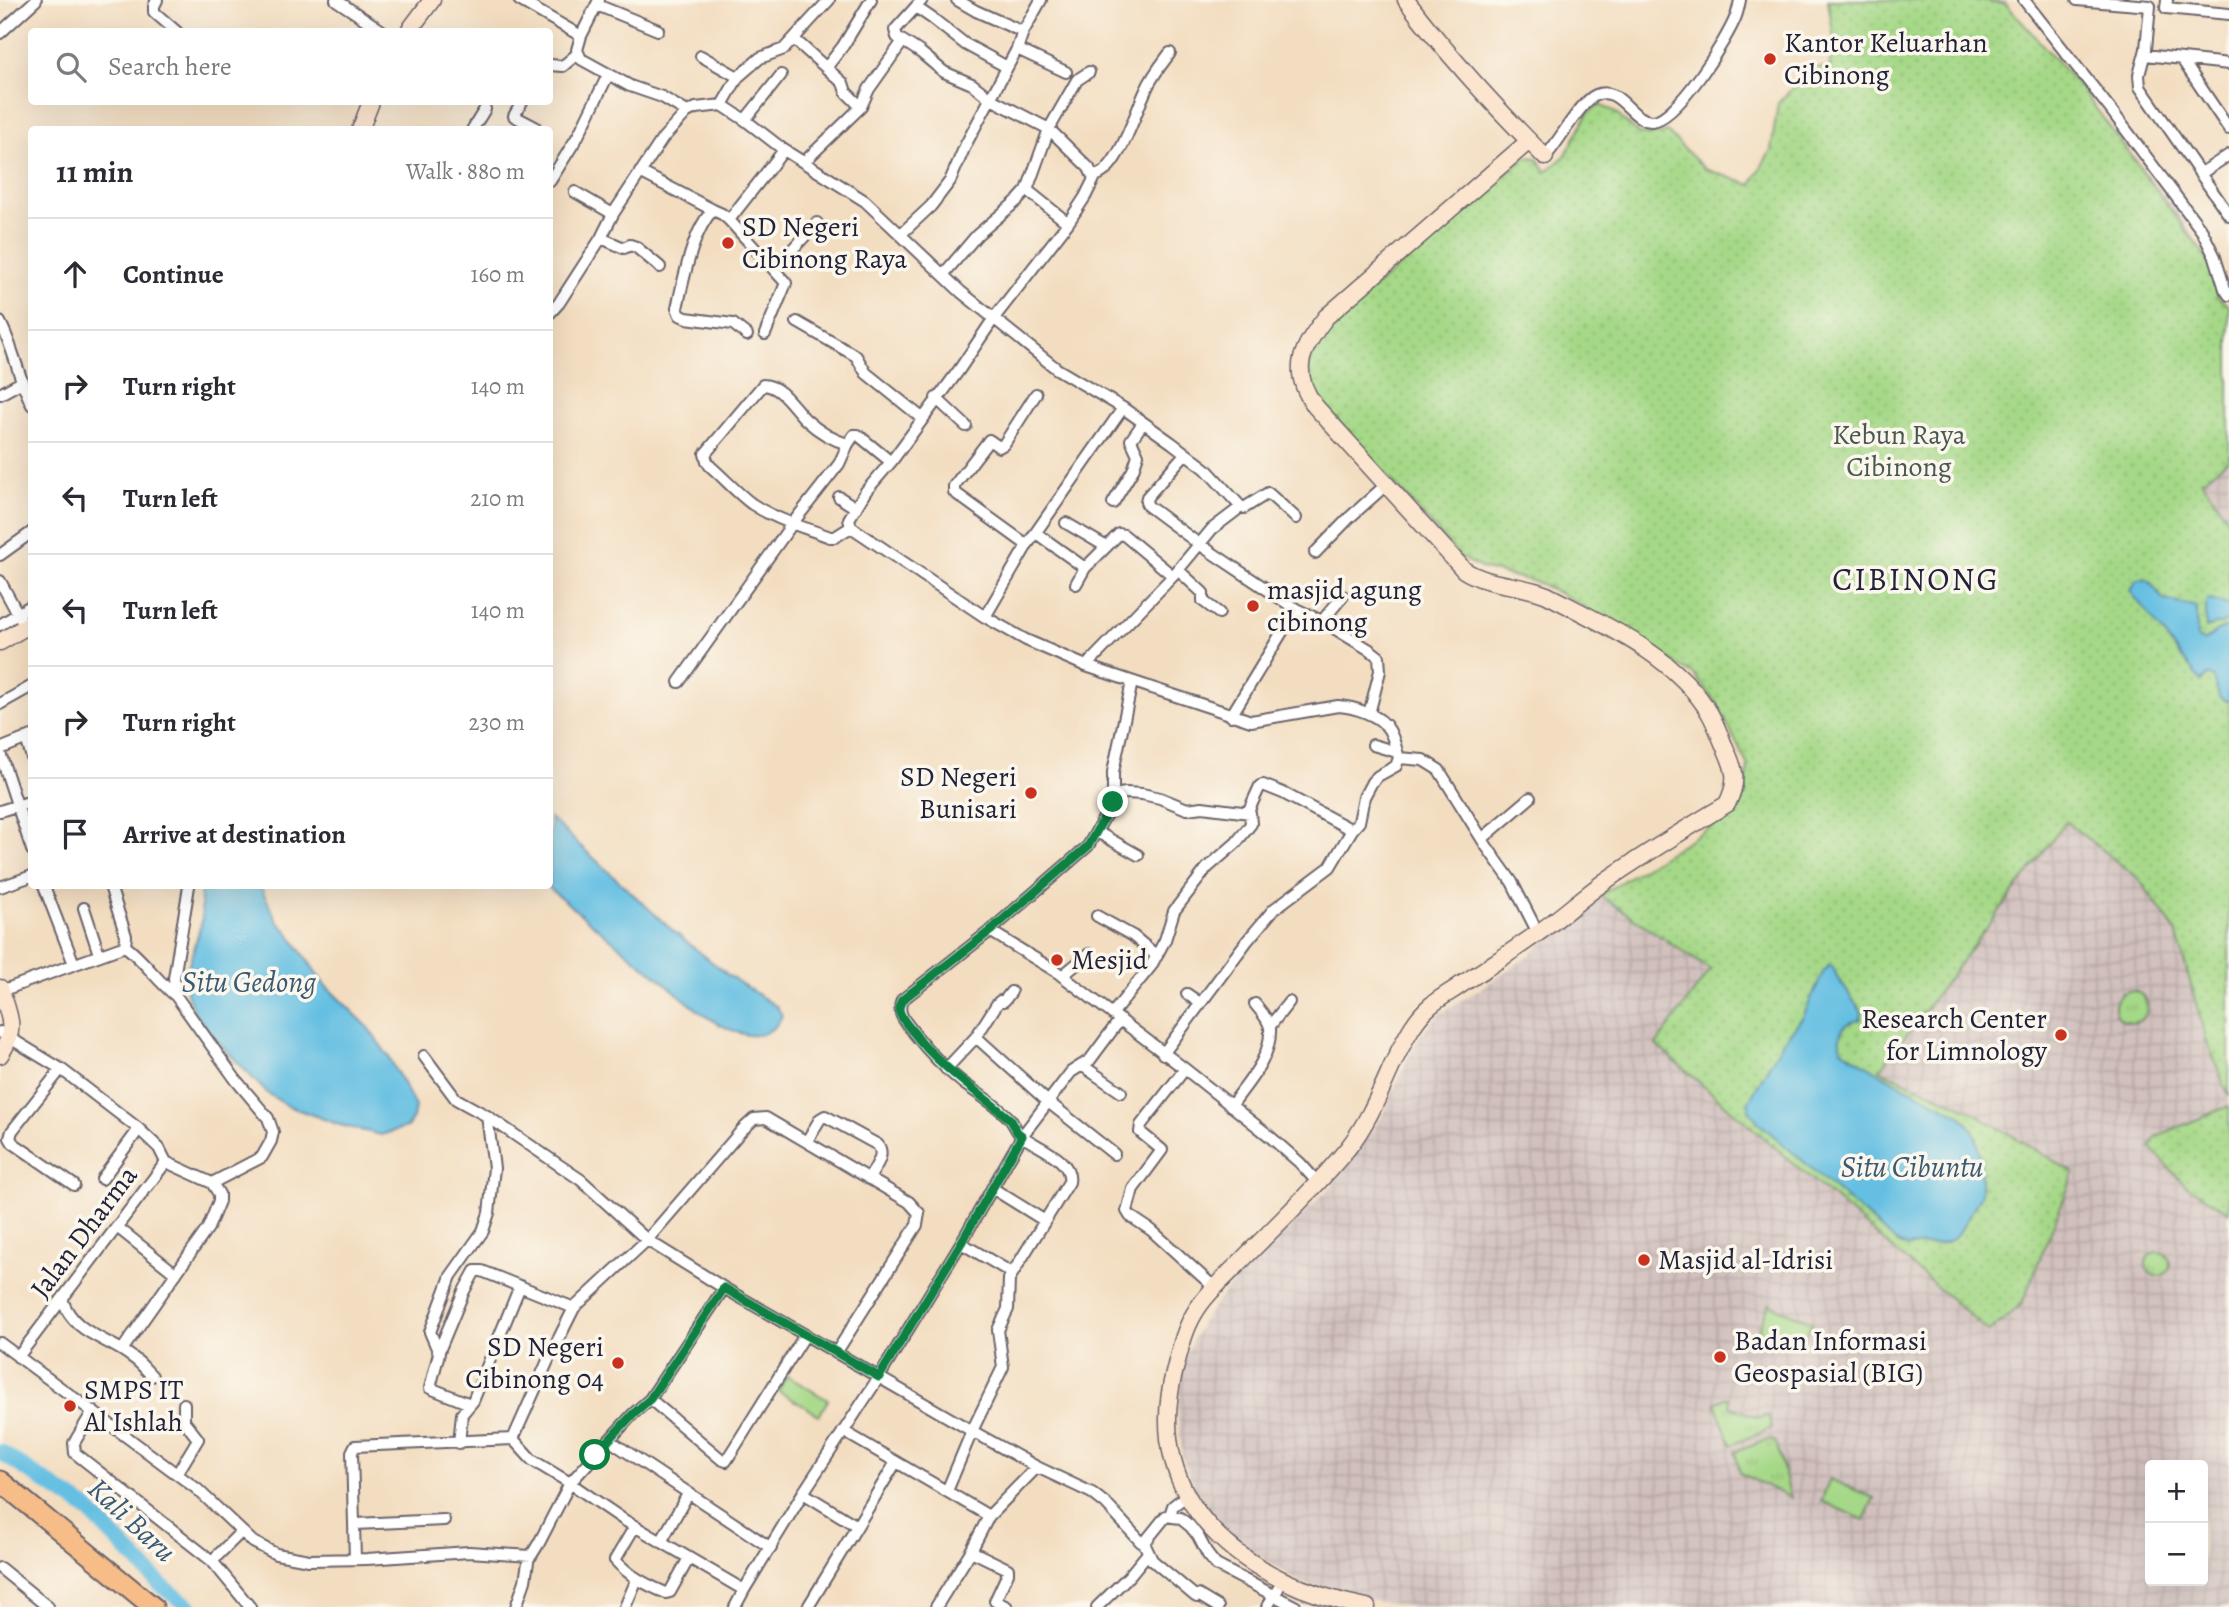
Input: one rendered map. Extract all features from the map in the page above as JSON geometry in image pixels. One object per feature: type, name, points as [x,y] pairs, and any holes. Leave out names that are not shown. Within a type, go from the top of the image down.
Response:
[{"type":"highway","points":[[0,1481],[48,1529],[136,1607]]},
{"type":"highway","points":[[0,1497],[153,1607]]},
{"type":"street","points":[[0,33],[36,0]]},
{"type":"street","points":[[157,0],[153,8],[155,13],[172,28]]},
{"type":"street","points":[[336,0],[378,28]]},
{"type":"street","points":[[411,28],[432,0]]},
{"type":"street","points":[[519,0],[581,36]]},
{"type":"street","points":[[722,105],[738,77],[753,63],[781,52],[829,0]]},
{"type":"street","points":[[826,68],[871,0]]},
{"type":"street","points":[[957,0],[1023,32]]},
{"type":"street","points":[[901,234],[930,206],[950,181],[1041,0]]},
{"type":"street","points":[[1406,0],[1453,60],[1545,156],[1582,107],[1596,95],[1614,96],[1645,120],[1654,122],[1661,119],[1691,89],[1715,55],[1736,16],[1740,0]]},
{"type":"street","points":[[2024,0],[2202,231],[2229,295]]},
{"type":"street","points":[[2077,0],[2150,6],[2166,4],[2229,14]]},
{"type":"street","points":[[658,30],[598,2],[577,45],[577,54],[581,60],[608,75],[630,86],[662,96],[687,112]]},
{"type":"street","points":[[1007,67],[965,44],[933,19],[919,4],[895,30],[895,34],[903,41],[942,71],[972,84],[991,99],[1049,129],[1090,168],[1094,176],[1092,186],[1068,223],[866,491],[849,519],[851,527],[985,617],[1026,640],[1086,666],[1231,716],[1255,721],[1317,708],[1350,707],[1385,723],[1398,755],[1396,766],[1372,782],[1364,797],[1359,822],[1330,867],[1274,909],[1163,1054]]},
{"type":"street","points":[[2150,6],[2145,55],[2139,75],[2140,87],[2229,215]]},
{"type":"street","points":[[794,39],[843,83],[846,92],[862,107]]},
{"type":"street","points":[[804,162],[862,107],[874,80],[903,41]]},
{"type":"street","points":[[1017,49],[1066,72]]},
{"type":"street","points":[[1094,176],[1100,174],[1122,147],[1146,89],[1170,53]]},
{"type":"street","points":[[553,65],[563,66],[577,54]]},
{"type":"street","points":[[2145,55],[2229,64]]},
{"type":"street","points":[[701,56],[738,77]]},
{"type":"street","points":[[2183,61],[2223,114],[2229,130]]},
{"type":"street","points":[[943,275],[977,235],[1027,190],[1049,129],[1077,80],[1089,72]]},
{"type":"street","points":[[553,176],[578,136],[608,75]]},
{"type":"street","points":[[745,120],[781,75]]},
{"type":"street","points":[[362,126],[371,105]]},
{"type":"street","points":[[520,105],[514,116],[533,126]]},
{"type":"street","points":[[553,310],[601,238],[653,150],[687,112],[695,108],[722,105],[784,150],[861,198],[961,292],[1057,369],[1123,408],[1206,469],[1241,507]]},
{"type":"street","points":[[474,126],[485,109]]},
{"type":"street","points":[[1296,1607],[1279,1588],[1231,1549],[1210,1527],[1186,1496],[1176,1472],[1170,1452],[1167,1419],[1169,1390],[1185,1333],[1195,1312],[1318,1183],[1350,1145],[1362,1127],[1409,1031],[1428,1007],[1538,933],[1604,882],[1727,804],[1735,779],[1733,764],[1710,713],[1699,697],[1663,661],[1547,595],[1469,573],[1304,392],[1300,375],[1305,348],[1326,317],[1529,141]]},
{"type":"street","points":[[729,220],[784,150]]},
{"type":"street","points":[[2200,174],[2229,155]]},
{"type":"street","points":[[640,172],[729,220],[783,278],[786,287],[774,308],[765,334]]},
{"type":"street","points":[[1027,190],[1068,223]]},
{"type":"street","points":[[575,192],[613,214]]},
{"type":"street","points":[[713,210],[704,219],[692,251],[678,312],[686,318],[733,324],[747,335]]},
{"type":"street","points":[[774,269],[817,223]]},
{"type":"street","points":[[601,238],[624,248],[630,245],[636,247],[660,267]]},
{"type":"street","points":[[0,322],[4,345],[28,398]]},
{"type":"street","points":[[797,322],[856,356],[866,373],[922,418]]},
{"type":"street","points":[[0,394],[20,383]]},
{"type":"street","points":[[848,444],[835,440],[807,420],[774,386],[763,385],[706,452],[705,458],[750,502],[792,524],[830,537],[835,537],[851,527]]},
{"type":"street","points":[[1027,545],[954,492],[954,486],[986,442],[991,440],[999,447],[1004,444],[1036,394]]},
{"type":"street","points":[[936,398],[966,426]]},
{"type":"street","points":[[985,617],[1027,545],[1123,408]]},
{"type":"street","points":[[1114,502],[1133,470],[1138,455],[1131,440],[1143,423]]},
{"type":"street","points":[[680,682],[792,524],[839,464],[854,435],[860,435],[891,461]]},
{"type":"street","points":[[1185,454],[1147,497],[1146,502],[1199,544],[1296,609],[1322,621],[1378,657],[1380,671],[1368,714]]},
{"type":"street","points":[[1315,553],[1387,484]]},
{"type":"street","points":[[1086,666],[1176,573],[1212,529],[1241,507],[1244,508],[1268,493],[1296,519]]},
{"type":"street","points":[[839,497],[856,508]]},
{"type":"street","points":[[1066,523],[1105,546]]},
{"type":"street","points":[[1036,533],[1086,568]]},
{"type":"street","points":[[1076,584],[1105,546],[1117,534],[1122,534],[1203,593],[1206,606],[1219,613]]},
{"type":"street","points":[[0,555],[28,535]]},
{"type":"street","points":[[0,581],[25,621]]},
{"type":"street","points":[[1322,621],[1343,596]]},
{"type":"street","points":[[1231,716],[1296,609]]},
{"type":"street","points":[[0,625],[25,621]]},
{"type":"street","points":[[0,642],[25,621]]},
{"type":"street","points":[[1113,802],[1113,772],[1132,682]]},
{"type":"street","points":[[0,704],[28,688]]},
{"type":"street","points":[[28,737],[0,751],[28,837]]},
{"type":"street","points":[[1373,745],[1398,755],[1423,760],[1438,770],[1512,882],[1538,933]]},
{"type":"street","points":[[1248,813],[1261,785],[1283,793],[1352,830]]},
{"type":"street","points":[[735,1607],[803,1493],[879,1377],[961,1243],[1022,1136],[1070,1072],[1093,1058],[1157,956],[1174,911],[1207,868],[1244,834],[1251,824],[1252,816],[1248,813],[1202,807],[1187,809],[1160,798],[1134,793],[1120,794],[1088,846],[900,1004],[899,1010],[905,1022],[946,1069],[1011,1120],[1017,1132],[1022,1136],[1064,1163],[1069,1171],[1069,1182],[1009,1279],[1008,1309],[998,1330],[1003,1367],[972,1431],[947,1492]]},
{"type":"street","points":[[1482,839],[1530,798]]},
{"type":"street","points":[[0,811],[28,802]]},
{"type":"street","points":[[1097,832],[1138,855]]},
{"type":"street","points":[[0,887],[28,877]]},
{"type":"street","points":[[45,889],[74,964]]},
{"type":"street","points":[[111,889],[126,936],[125,946]]},
{"type":"street","points":[[176,996],[174,978],[189,889]]},
{"type":"street","points":[[84,908],[99,954]]},
{"type":"street","points":[[1097,916],[1133,936],[1157,956]]},
{"type":"street","points":[[990,931],[1062,976],[1185,1069],[1290,1154],[1318,1183]]},
{"type":"street","points":[[0,1055],[10,1020],[1,989],[125,946]]},
{"type":"street","points":[[125,946],[176,996],[272,1126],[271,1141],[262,1157],[212,1183]]},
{"type":"street","points":[[1062,976],[1090,954]]},
{"type":"street","points":[[946,1069],[976,1037],[997,1004],[1004,1001],[1011,992]]},
{"type":"street","points":[[1186,994],[1200,1003]]},
{"type":"street","points":[[1231,1106],[1268,1049],[1270,1026],[1289,1002]]},
{"type":"street","points":[[1255,1004],[1270,1026]]},
{"type":"street","name":"Jalan Dharma","points":[[5,1035],[61,1069],[139,1129],[159,1148],[166,1162],[18,1357]]},
{"type":"street","points":[[976,1037],[1047,1101],[1114,1154]]},
{"type":"street","points":[[424,1056],[456,1098],[581,1180],[648,1240],[724,1288],[972,1431],[1099,1498],[1146,1548],[1152,1560],[1162,1570],[1195,1596],[1198,1595],[1218,1607]]},
{"type":"street","points":[[1083,1066],[1121,1092]]},
{"type":"street","points":[[61,1069],[12,1131],[10,1138],[13,1143],[74,1185]]},
{"type":"street","points":[[1185,1069],[1141,1125],[1140,1132],[1162,1150],[1133,1189],[1127,1211],[1215,1288]]},
{"type":"street","points":[[439,1350],[430,1335],[430,1329],[451,1276],[483,1231],[489,1213],[494,1168],[487,1116]]},
{"type":"street","points":[[807,1141],[820,1119],[825,1116],[878,1145],[881,1156],[869,1179]]},
{"type":"street","points":[[513,1439],[574,1308],[648,1240],[742,1129],[754,1119],[766,1118],[807,1141],[913,1205],[919,1213],[919,1221],[836,1353]]},
{"type":"street","points":[[102,1179],[139,1129]]},
{"type":"street","points":[[122,1350],[212,1220],[220,1197],[212,1183],[166,1162]]},
{"type":"street","points":[[992,1188],[1045,1221]]},
{"type":"street","points":[[117,1227],[176,1274]]},
{"type":"street","points":[[961,1243],[1012,1273]]},
{"type":"street","points":[[470,1404],[430,1388],[439,1350],[475,1271],[482,1271],[574,1308]]},
{"type":"street","points":[[459,1443],[461,1421],[495,1351],[520,1286]]},
{"type":"street","points":[[0,1343],[212,1501],[241,1532],[276,1554],[309,1560],[470,1552],[531,1556],[570,1483],[650,1399],[724,1288]]},
{"type":"street","points":[[62,1299],[68,1313],[85,1329],[133,1357],[152,1376]]},
{"type":"street","points":[[650,1399],[721,1460],[726,1461],[805,1335]]},
{"type":"street","points":[[177,1474],[198,1439],[184,1421],[184,1404]]},
{"type":"street","points":[[93,1411],[74,1443],[75,1453],[212,1561],[250,1607]]},
{"type":"street","points":[[844,1431],[989,1517]]},
{"type":"street","points":[[355,1559],[352,1452],[355,1446],[513,1439]]},
{"type":"street","points":[[513,1439],[532,1460],[635,1527],[744,1590]]},
{"type":"street","points":[[609,1440],[771,1548]]},
{"type":"street","points":[[808,1607],[895,1462]]},
{"type":"street","points":[[936,1607],[989,1517],[1037,1467]]},
{"type":"street","points":[[803,1493],[856,1526]]},
{"type":"street","points":[[661,1542],[688,1494]]},
{"type":"street","points":[[1170,1515],[1173,1506],[1186,1496]]},
{"type":"street","points":[[1097,1607],[1129,1576],[1165,1516],[1170,1515],[1180,1518],[1190,1526],[1216,1565],[1279,1588],[1367,1607]]},
{"type":"street","points":[[355,1524],[444,1520]]},
{"type":"street","points":[[635,1527],[615,1560],[637,1579],[666,1593],[670,1592],[689,1558]]},
{"type":"street","points":[[212,1561],[241,1532]]},
{"type":"street","points":[[971,1551],[1008,1569],[995,1601],[1007,1607]]},
{"type":"street","points":[[516,1607],[525,1581],[528,1556]]},
{"type":"street","points":[[0,1568],[48,1607]]},
{"type":"street","points":[[625,1607],[637,1579]]},
{"type":"street","points":[[1267,1607],[1279,1588]]},
{"type":"shaded area","points":[[1828,0],[2006,0],[2006,4],[2080,87],[2180,215],[2211,264],[2218,297],[2229,306],[2229,1607],[1411,1607],[1328,1593],[1301,1583],[1237,1541],[1219,1523],[1195,1490],[1182,1456],[1177,1404],[1185,1356],[1201,1323],[1227,1289],[1333,1185],[1381,1118],[1410,1053],[1421,1034],[1439,1014],[1526,958],[1600,895],[1737,811],[1745,794],[1748,766],[1717,704],[1694,675],[1565,596],[1539,583],[1481,568],[1329,327],[1526,157],[1546,172],[1565,156],[1588,113],[1599,105],[1612,110],[1639,134],[1656,135],[1667,132],[1705,169],[1751,185],[1771,150],[1778,103],[1812,68],[1829,68],[1834,41]]},
{"type":"green space","name":"Kebun Raya Cibinong","points":[[1828,0],[1971,0],[2006,4],[2080,87],[2211,264],[2218,297],[2229,306],[2229,459],[2202,481],[2229,520],[2229,1097],[2206,1039],[2176,932],[2138,878],[2066,822],[1880,1070],[1966,1108],[2074,1173],[2022,1304],[1989,1332],[1656,1045],[1710,970],[1600,895],[1737,810],[1745,794],[1748,766],[1717,704],[1694,675],[1565,596],[1539,583],[1481,568],[1461,558],[1311,391],[1309,381],[1310,356],[1329,327],[1526,157],[1537,158],[1546,172],[1565,156],[1588,113],[1599,105],[1612,110],[1639,134],[1656,135],[1667,132],[1705,169],[1751,185],[1771,150],[1778,103],[1812,68],[1829,68],[1834,41]]},
{"type":"green space","points":[[2131,991],[2142,996],[2147,1007],[2142,1018],[2131,1023],[2120,1018],[2115,1007],[2120,996]]},
{"type":"green space","points":[[2229,1106],[2229,1212],[2185,1185],[2150,1147],[2157,1136]]},
{"type":"green space","points":[[2158,1252],[2166,1256],[2170,1264],[2166,1272],[2158,1276],[2150,1272],[2146,1264],[2150,1256]]},
{"type":"green space","points":[[1769,1304],[1812,1322],[1800,1348],[1758,1331]]},
{"type":"green space","points":[[787,1376],[828,1400],[819,1415],[778,1391]]},
{"type":"green space","points":[[1729,1398],[1730,1407],[1760,1418],[1768,1415],[1772,1428],[1731,1445],[1715,1403]]},
{"type":"green space","points":[[1770,1439],[1776,1442],[1791,1498],[1740,1473],[1735,1452]]},
{"type":"green space","points":[[1830,1479],[1874,1498],[1864,1520],[1821,1501]]},
{"type":"water","points":[[2135,581],[2149,581],[2164,600],[2197,607],[2197,638],[2204,641],[2229,627],[2229,701],[2219,697],[2214,678],[2207,675],[2201,682],[2130,591]]},
{"type":"water","points":[[2206,601],[2229,605],[2229,621],[2206,628]]},
{"type":"water","points":[[553,821],[672,930],[728,975],[777,1007],[782,1015],[773,1028],[764,1033],[748,1035],[723,1026],[689,1003],[550,889],[553,889]]},
{"type":"water","name":"Situ Gedong","points":[[200,889],[261,889],[277,921],[288,932],[324,984],[366,1025],[389,1057],[415,1106],[413,1118],[407,1127],[381,1135],[340,1125],[288,1106],[267,1093],[221,1045],[192,1007],[185,977],[202,921]]},
{"type":"water","name":"Situ Cibuntu","points":[[1828,966],[1832,966],[1862,1013],[1860,1020],[1849,1023],[1843,1029],[1841,1049],[1881,1074],[1960,1115],[1972,1128],[1978,1143],[1981,1165],[1981,1195],[1952,1240],[1941,1244],[1907,1247],[1897,1243],[1759,1123],[1749,1110],[1749,1101],[1782,1043],[1803,1017]]},
{"type":"waterway","name":"Kali Baru","points":[[0,1452],[86,1508],[161,1585],[190,1607]]},
{"type":"place","name":"Kantor Keluarhan Cibinong","points":[[1770,59]]},
{"type":"place","name":"SD Negeri Cibinong Raya","points":[[728,243]]},
{"type":"place","name":"masjid agung cibinong","points":[[1253,606]]},
{"type":"place","name":"SD Negeri Bunisari","points":[[1031,793]]},
{"type":"place","name":"Mesjid","points":[[1057,960]]},
{"type":"place","name":"Research Center for Limnology","points":[[2061,1035]]},
{"type":"place","name":"Masjid al-Idrisi","points":[[1644,1260]]},
{"type":"place","name":"Badan Informasi Geospasial (BIG)","points":[[1720,1357]]},
{"type":"place","name":"SD Negeri Cibinong 04","points":[[618,1363]]},
{"type":"place","name":"SMPS IT Al Ishlah","points":[[70,1406]]},
{"type":"district","name":"CIBINONG","points":[[1916,579]]},
{"type":"route","points":[[595,1455],[650,1399],[724,1288],[879,1377],[961,1243],[1022,1136],[1011,1120],[946,1069],[927,1050],[905,1022],[899,1010],[900,1004],[1088,846],[1113,802]]}]
